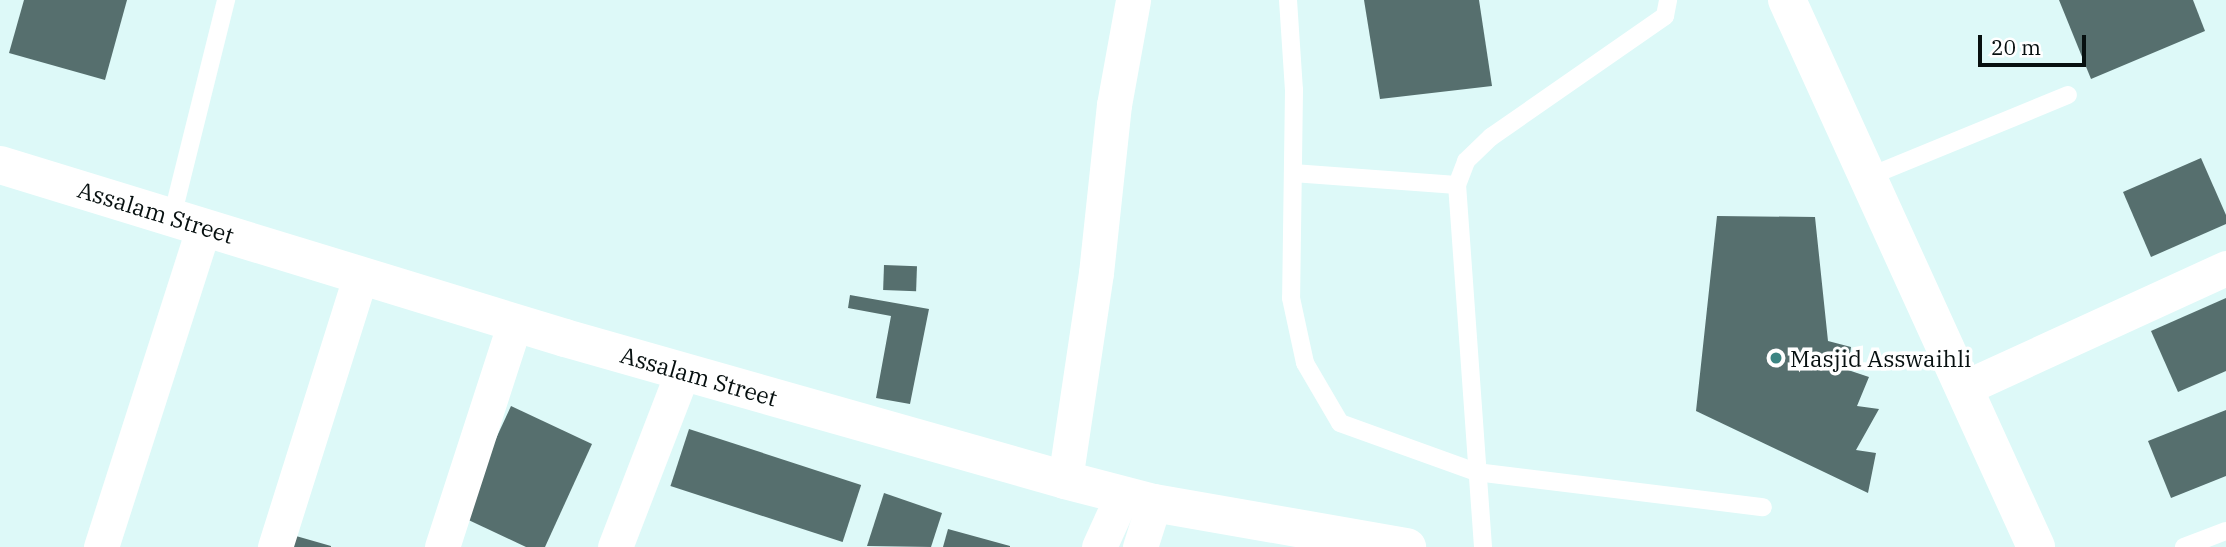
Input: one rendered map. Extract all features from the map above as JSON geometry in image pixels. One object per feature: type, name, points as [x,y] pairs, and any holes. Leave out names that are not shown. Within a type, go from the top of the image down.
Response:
[{"type":"main road","points":[[1787,0],[2036,547]]},
{"type":"main road","name":"Assalam Street","points":[[0,165],[514,322],[1065,480],[1138,499],[1407,547]]},
{"type":"street","points":[[1065,480],[1096,273],[1114,105],[1133,0]]},
{"type":"street","points":[[101,547],[188,222]]},
{"type":"street","points":[[1964,388],[2226,268]]},
{"type":"street","points":[[275,547],[361,275]]},
{"type":"street","points":[[442,547],[514,322]]},
{"type":"street","points":[[615,547],[683,371]]},
{"type":"street","points":[[1099,547],[1138,499]]},
{"type":"street","points":[[1138,499],[1140,547]]},
{"type":"lane","points":[[188,222],[226,0]]},
{"type":"lane","points":[[1288,0],[1294,90],[1292,299],[1305,363],[1340,423],[1476,472],[1763,507]]},
{"type":"lane","points":[[1483,547],[1457,186],[1466,161],[1491,137],[1665,16],[1668,0]]},
{"type":"lane","points":[[1868,177],[2068,95]]},
{"type":"lane","points":[[1293,173],[1457,186]]},
{"type":"lane","points":[[2184,547],[2226,531]]},
{"type":"building","points":[[24,0],[127,0],[105,80],[9,53]]},
{"type":"building","points":[[1364,0],[1479,0],[1492,86],[1380,99]]},
{"type":"building","points":[[2059,0],[2193,0],[2205,31],[2091,79]]},
{"type":"building","points":[[2201,158],[2226,215],[2226,224],[2151,257],[2123,192]]},
{"type":"building","name":"Masjid Asswaihli","points":[[1717,216],[1815,217],[1828,341],[1851,347],[1848,370],[1869,377],[1857,406],[1879,409],[1856,450],[1876,453],[1868,493],[1696,411]]},
{"type":"building","points":[[884,265],[917,266],[916,291],[883,290]]},
{"type":"building","points":[[850,295],[929,309],[910,404],[876,398],[891,316],[848,308]]},
{"type":"building","points":[[2226,298],[2226,371],[2178,392],[2151,331]]},
{"type":"building","points":[[511,406],[592,444],[545,547],[526,547],[460,516]]},
{"type":"building","points":[[2226,410],[2226,476],[2171,498],[2148,441]]},
{"type":"building","points":[[689,429],[861,485],[843,542],[670,486]]},
{"type":"building","points":[[884,493],[942,513],[931,547],[867,546]]},
{"type":"building","points":[[948,529],[1010,546],[1010,547],[943,547]]},
{"type":"building","points":[[282,532],[331,546],[331,547],[278,547]]},
{"type":"place","name":"Masjid Asswaihli","points":[[1776,358]]}]
